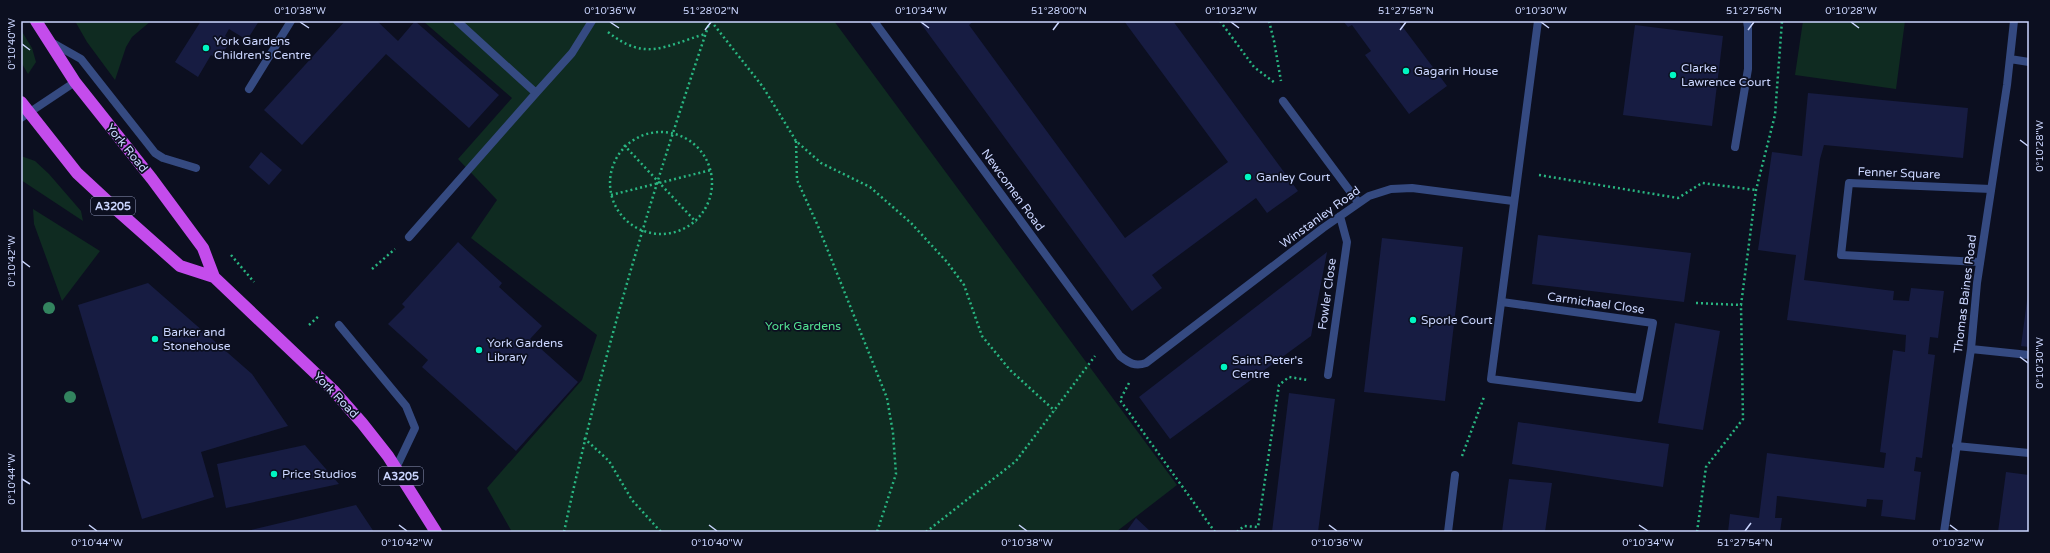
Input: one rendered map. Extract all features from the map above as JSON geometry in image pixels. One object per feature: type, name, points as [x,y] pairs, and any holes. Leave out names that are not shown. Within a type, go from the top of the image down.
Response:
[{"type":"highway","name":"York Road","points":[[36,21],[75,82],[152,179],[204,248],[214,277]]},
{"type":"highway","name":"York Road","points":[[21,102],[25,116],[77,173],[180,266],[214,277],[332,390],[362,423],[396,468],[436,532]]},
{"type":"street","points":[[249,89],[291,21]]},
{"type":"street","points":[[457,21],[536,93]]},
{"type":"street","points":[[409,237],[572,53],[592,21]]},
{"type":"street","name":"Newcomen Road","points":[[874,21],[1120,356],[1129,363],[1138,366]]},
{"type":"street","points":[[1491,379],[1502,302],[1513,201],[1538,21]]},
{"type":"street","points":[[1735,147],[1748,69],[1747,21]]},
{"type":"street","name":"Thomas Baines Road","points":[[1944,532],[2014,21]]},
{"type":"street","points":[[48,41],[81,59],[155,153],[163,158],[196,168]]},
{"type":"street","points":[[2010,59],[2029,62]]},
{"type":"street","points":[[25,116],[75,82]]},
{"type":"street","points":[[1283,101],[1358,202]]},
{"type":"street","name":"Fenner Square","points":[[1980,262],[1841,255],[1849,183],[1991,189]]},
{"type":"street","name":"Winstanley Road","points":[[1138,366],[1146,363],[1358,202],[1369,196],[1391,189],[1412,188],[1513,201]]},
{"type":"street","name":"Fowler Close","points":[[1328,375],[1346,242],[1340,216]]},
{"type":"street","name":"Carmichael Close","points":[[1491,379],[1639,398],[1653,323],[1502,302]]},
{"type":"street","points":[[339,325],[406,406],[414,428],[396,468]]},
{"type":"street","points":[[1970,349],[2029,355]]},
{"type":"street","points":[[1956,446],[2029,453]]},
{"type":"street","points":[[1448,532],[1455,475]]},
{"type":"path","points":[[564,532],[584,438],[642,231],[672,132],[710,21]]},
{"type":"path","points":[[710,21],[763,87],[796,140],[821,162],[870,187],[911,223],[946,262],[964,285],[982,336],[1010,370],[1055,411]]},
{"type":"path","points":[[1220,21],[1254,67],[1282,88]]},
{"type":"path","points":[[1269,21],[1274,41],[1283,101]]},
{"type":"path","points":[[1697,532],[1706,467],[1743,418],[1741,305],[1756,190],[1775,115],[1782,21]]},
{"type":"path","points":[[606,30],[622,43],[640,49],[656,50],[705,34]]},
{"type":"path","points":[[657,131],[672,132],[688,138],[701,149],[711,170],[713,181],[711,198],[703,214],[696,222],[675,233],[658,234],[642,231],[629,223],[620,213],[611,195],[610,185],[612,168],[624,144],[643,134],[657,131]]},
{"type":"path","points":[[796,140],[798,180],[887,398],[893,432],[896,474],[877,532]]},
{"type":"path","points":[[624,144],[696,222]]},
{"type":"path","points":[[611,195],[658,182],[711,170]]},
{"type":"path","points":[[1517,171],[1678,198],[1702,183],[1756,190]]},
{"type":"path","points":[[226,250],[256,283]]},
{"type":"path","points":[[372,269],[380,262]]},
{"type":"path","points":[[1696,303],[1741,305]]},
{"type":"path","points":[[309,325],[321,315]]},
{"type":"path","points":[[926,532],[1016,461],[1055,411],[1088,364],[1108,340]]},
{"type":"path","points":[[1138,366],[1120,400],[1214,532]]},
{"type":"path","points":[[1237,532],[1244,526],[1258,527],[1279,385],[1289,377],[1322,382],[1328,375]]},
{"type":"path","points":[[1455,475],[1491,379]]},
{"type":"path","points":[[584,438],[609,461],[632,500],[661,532]]},
{"type":"green space","points":[[75,21],[151,21],[132,37],[126,47],[115,80],[87,42]]},
{"type":"green space","name":"York Gardens","points":[[423,21],[834,21],[1177,485],[1116,532],[512,532],[487,488],[582,380],[597,335],[471,238],[497,200],[458,159],[512,98]]},
{"type":"green space","points":[[1803,21],[1905,21],[1896,89],[1795,75]]},
{"type":"green space","points":[[21,30],[32,48],[36,62],[28,74],[21,62]]},
{"type":"green space","points":[[21,156],[35,161],[49,174],[81,211],[83,221],[21,180]]},
{"type":"green space","points":[[33,209],[100,251],[62,301],[34,224]]},
{"type":"building","name":"York Gardens Children's Centre","points":[[201,21],[259,21],[247,40],[229,29],[225,36],[231,40],[219,60],[211,55],[198,77],[175,62]]},
{"type":"building","points":[[345,21],[377,21],[398,41],[415,21],[499,95],[469,128],[386,54],[302,145],[264,110]]},
{"type":"building","name":"Ganley Court","points":[[919,21],[974,21],[969,25],[1125,238],[1228,162],[1124,21],[1173,21],[1298,191],[1267,213],[1256,198],[1152,275],[1162,288],[1132,311]]},
{"type":"building","name":"Gagarin House","points":[[1343,21],[1401,21],[1399,22],[1447,86],[1409,114],[1365,55],[1371,51],[1352,25],[1348,27]]},
{"type":"building","name":"Clarke Lawrence Court","points":[[1635,25],[1723,36],[1712,126],[1623,115]]},
{"type":"building","points":[[1808,93],[1968,108],[1963,158],[1824,145],[1820,159],[1804,280],[1894,291],[1893,300],[1909,301],[1911,288],[1944,291],[1938,338],[1930,337],[1928,354],[1935,355],[1922,458],[1916,457],[1914,471],[1921,472],[1915,520],[1881,516],[1883,500],[1867,499],[1866,507],[1777,496],[1775,518],[1782,518],[1780,532],[1728,532],[1730,514],[1759,518],[1767,453],[1884,468],[1886,453],[1880,452],[1893,350],[1905,352],[1906,335],[1787,320],[1796,255],[1758,250],[1772,152],[1802,156]]},
{"type":"building","points":[[261,152],[282,170],[269,185],[249,167]]},
{"type":"building","points":[[1538,235],[1691,253],[1684,302],[1532,284]]},
{"type":"building","name":"Sporle Court","points":[[1382,238],[1463,247],[1445,401],[1364,392]]},
{"type":"building","name":"York Gardens Library","points":[[458,242],[502,283],[499,287],[542,326],[530,339],[578,382],[516,451],[422,367],[428,360],[388,324],[405,307],[402,304]]},
{"type":"building","name":"Saint Peter's Centre","points":[[1327,252],[1311,336],[1170,439],[1139,397]]},
{"type":"building","points":[[148,283],[252,374],[288,426],[201,452],[214,497],[142,519],[78,305]]},
{"type":"building","points":[[2029,293],[2029,347],[2021,346]]},
{"type":"building","points":[[1675,323],[1720,331],[1703,430],[1658,423]]},
{"type":"building","points":[[1289,393],[1335,399],[1318,532],[1272,532]]},
{"type":"building","points":[[1518,422],[1669,444],[1663,487],[1512,464]]},
{"type":"building","name":"Price Studios","points":[[305,445],[339,484],[226,508],[217,464]]},
{"type":"building","points":[[2006,472],[2029,475],[2029,532],[1998,532]]},
{"type":"building","points":[[1509,479],[1552,483],[1545,532],[1502,532]]},
{"type":"building","points":[[356,505],[374,532],[247,532],[247,531]]},
{"type":"building","points":[[1136,518],[1151,532],[1126,532]]},
{"type":"place","name":"York Gardens Children's Centre","points":[[206,48]]},
{"type":"place","name":"Gagarin House","points":[[1406,71]]},
{"type":"place","name":"Clarke Lawrence Court","points":[[1673,75]]},
{"type":"place","name":"Ganley Court","points":[[1248,177]]},
{"type":"place","name":"Sporle Court","points":[[1413,320]]},
{"type":"place","name":"Barker and Stonehouse","points":[[155,339]]},
{"type":"place","name":"York Gardens Library","points":[[479,350]]},
{"type":"place","name":"Saint Peter's Centre","points":[[1224,367]]},
{"type":"place","name":"Price Studios","points":[[274,474]]}]
